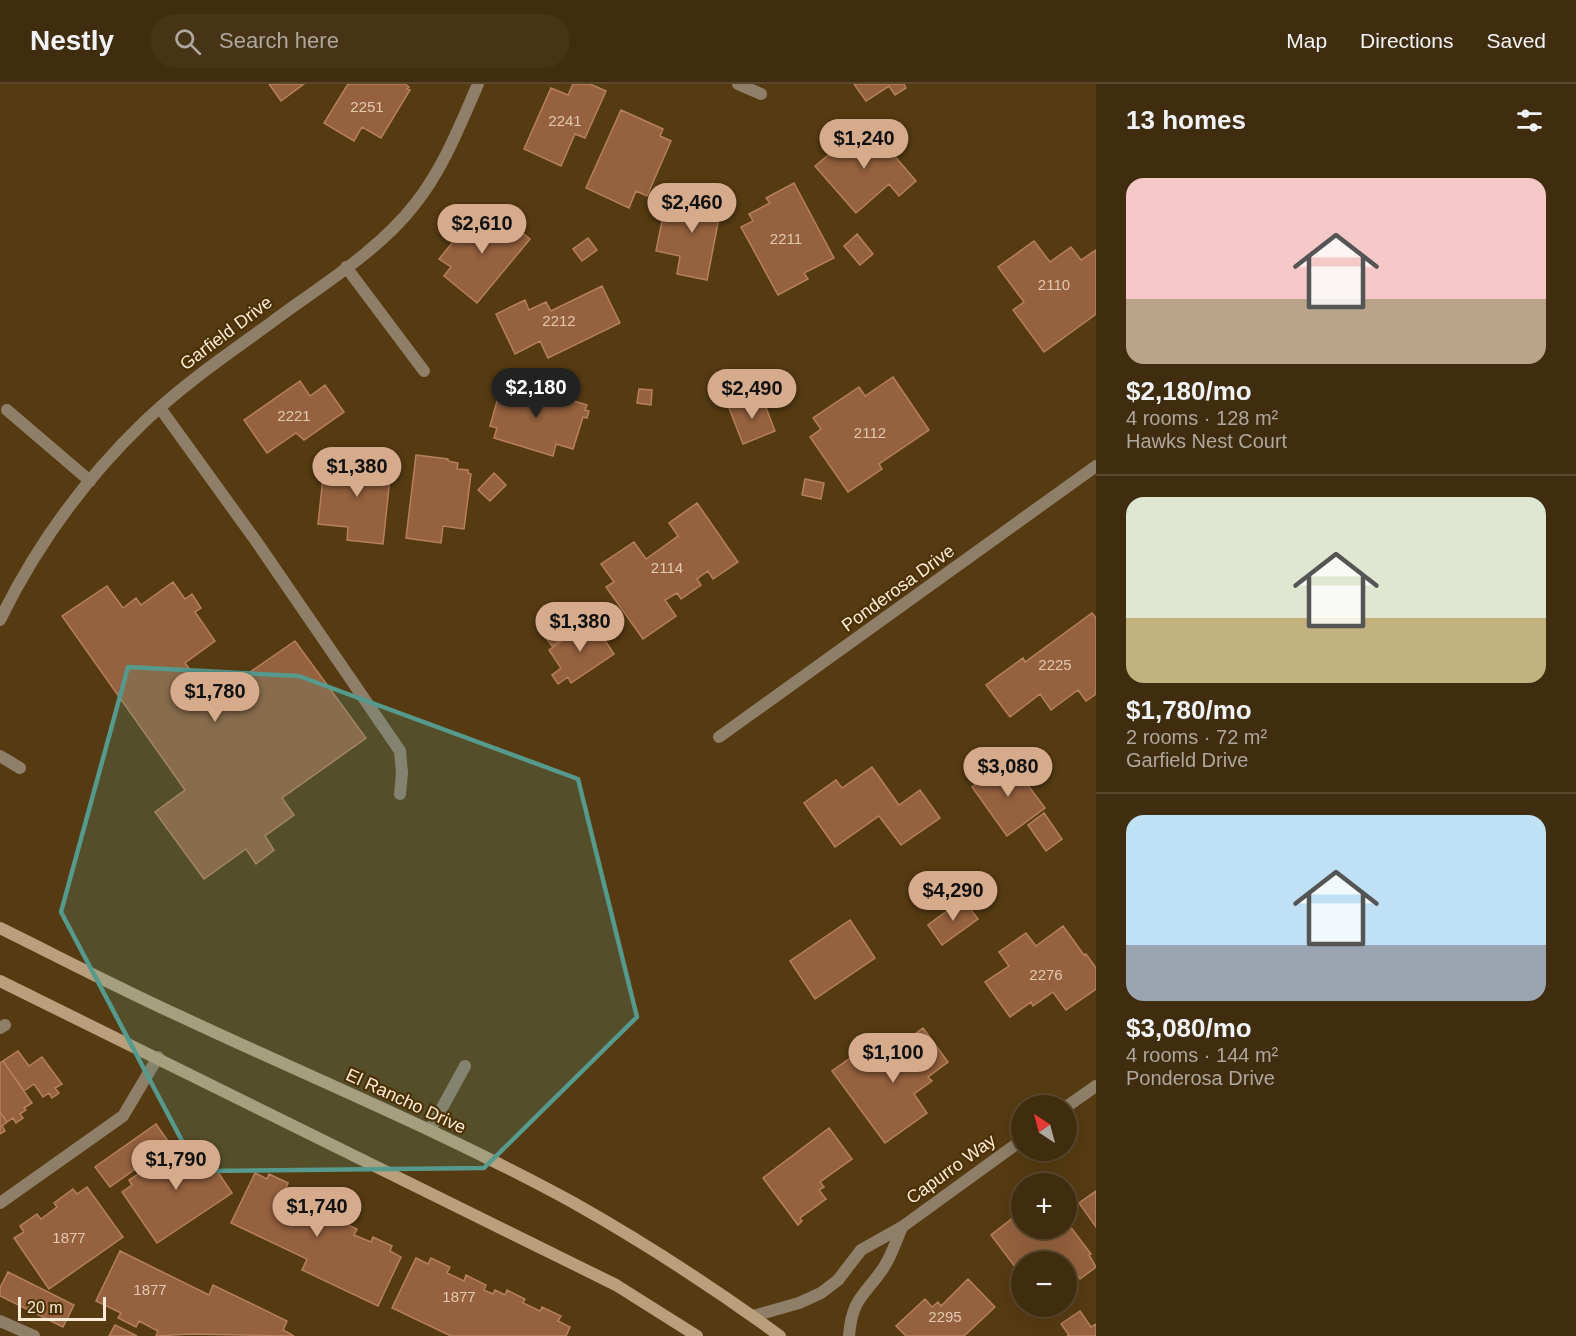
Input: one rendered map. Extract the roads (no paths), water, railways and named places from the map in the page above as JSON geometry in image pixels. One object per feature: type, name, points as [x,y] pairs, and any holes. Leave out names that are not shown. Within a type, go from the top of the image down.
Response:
[{"type":"main road","name":"El Rancho Drive","points":[[0,928],[182,1017],[430,1130],[573,1203],[647,1246],[780,1336]]},
{"type":"main road","points":[[0,981],[616,1285],[697,1336]]},
{"type":"street","name":"Garfield Drive","points":[[1,614],[29,565],[63,514],[119,448],[188,383],[384,239],[416,204],[444,159],[478,84]]},
{"type":"street","points":[[738,84],[761,94]]},
{"type":"street","points":[[346,267],[424,371]]},
{"type":"street","points":[[160,408],[256,541],[400,751],[402,773],[400,794]]},
{"type":"street","points":[[7,410],[90,481]]},
{"type":"street","name":"Ponderosa Drive","points":[[719,737],[1096,466]]},
{"type":"street","points":[[0,756],[20,768]]},
{"type":"street","points":[[0,1203],[123,1116],[158,1057]]},
{"type":"street","points":[[430,1130],[465,1066]]},
{"type":"street","points":[[1077,1099],[1096,1086]]},
{"type":"street","name":"Capurro Way","points":[[753,1316],[799,1303],[821,1293],[838,1280],[861,1250],[902,1227],[1011,1148]]},
{"type":"street","name":"Capurro Way","points":[[849,1336],[850,1317],[860,1296],[884,1269],[902,1227]]},
{"type":"street","points":[[0,1321],[34,1336]]}]
